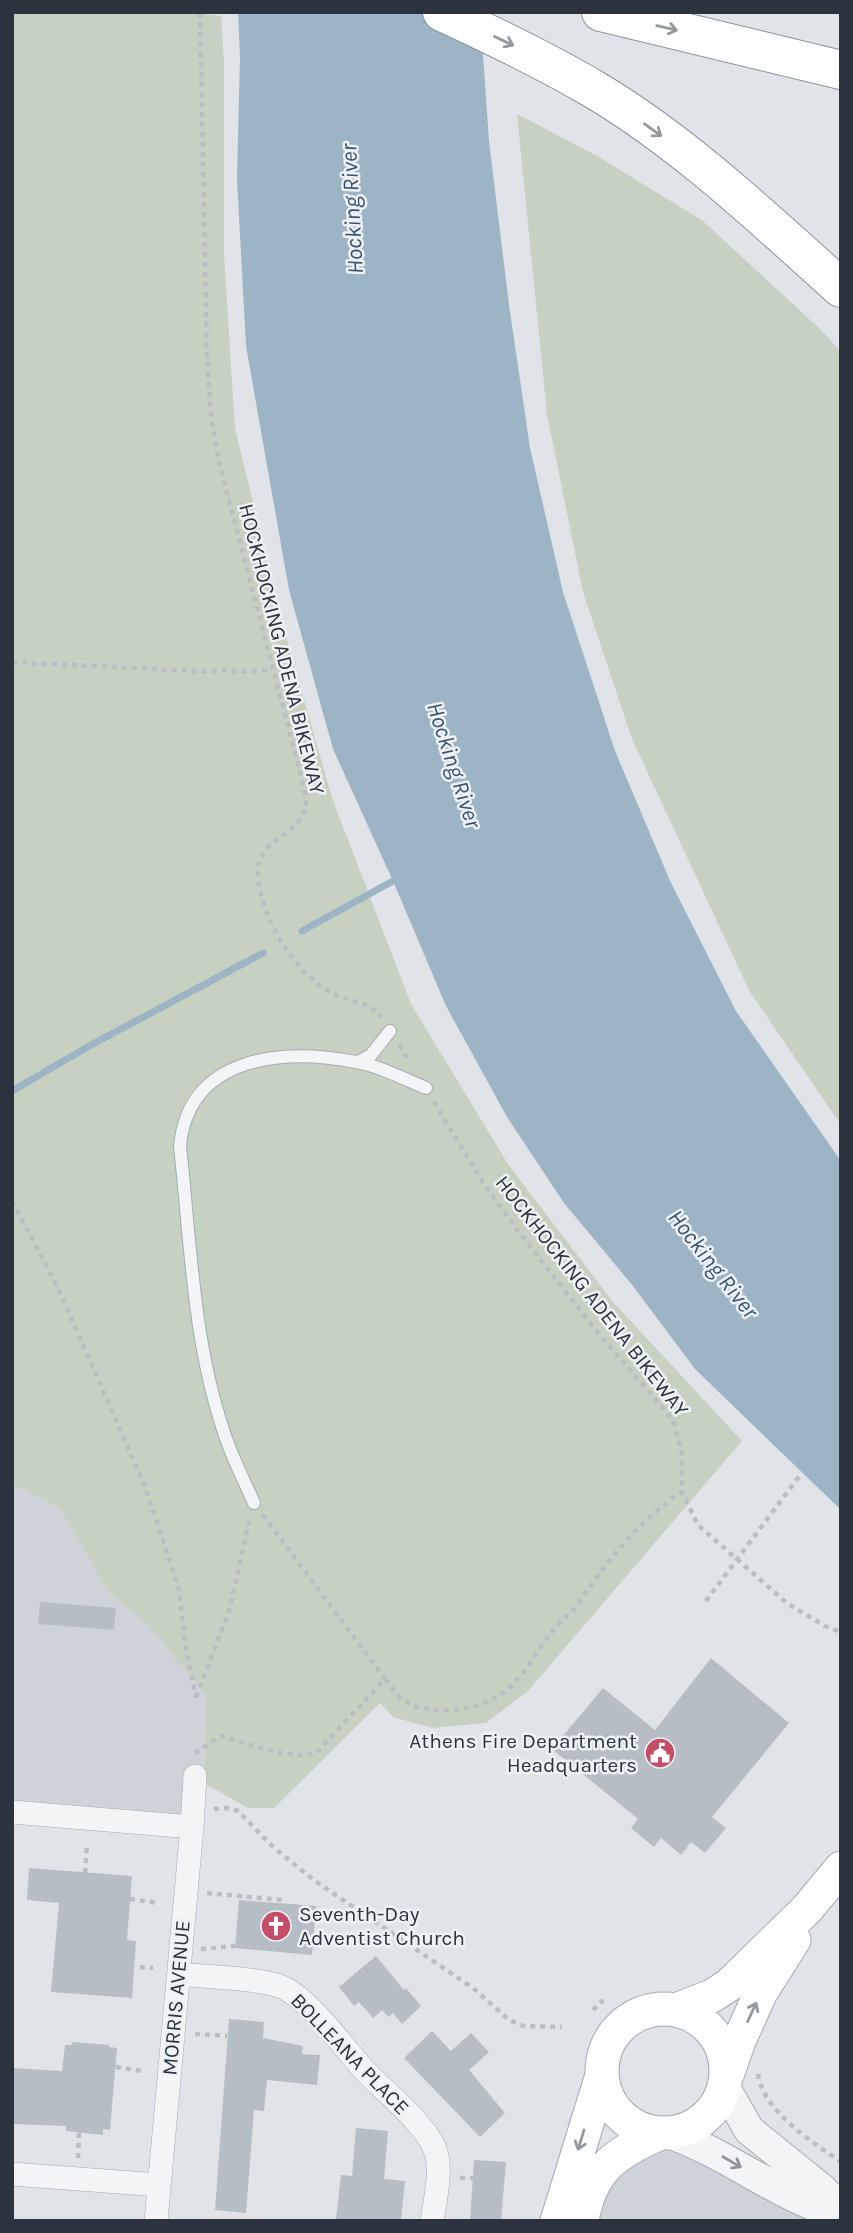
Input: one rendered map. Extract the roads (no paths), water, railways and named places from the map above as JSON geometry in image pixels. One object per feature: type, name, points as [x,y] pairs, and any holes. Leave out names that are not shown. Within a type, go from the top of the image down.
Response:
[{"type":"highway","points":[[442,12],[507,42],[596,91],[652,129],[745,201],[841,288]]},
{"type":"highway","points":[[601,12],[841,71]]},
{"type":"main road","points":[[557,2221],[602,2075],[605,2050],[622,2025],[648,2011],[676,2010],[723,1990],[807,1909],[841,1868]]},
{"type":"main road","points":[[582,2221],[590,2190],[601,2170],[636,2144],[688,2129],[703,2121],[715,2108],[739,2041],[760,1994],[793,1941],[807,1909]]},
{"type":"main road","points":[[676,2010],[700,2020],[713,2032],[722,2048],[725,2080]]},
{"type":"main road","points":[[602,2075],[607,2096],[629,2124],[643,2130],[666,2134]]},
{"type":"street","name":"MORRIS AVENUE","points":[[156,2221],[193,1820],[195,1765]]},
{"type":"street","points":[[12,1812],[193,1820]]},
{"type":"street","name":"BOLLEANA PLACE","points":[[179,1974],[265,1982],[283,1987],[327,2026],[432,2142],[438,2164],[432,2221]]},
{"type":"street","points":[[725,2080],[749,2130],[841,2208]]},
{"type":"street","points":[[666,2134],[714,2151],[796,2199],[841,2216]]},
{"type":"street","points":[[12,2174],[159,2185]]},
{"type":"lane","points":[[358,1062],[371,1055],[390,1031]]},
{"type":"lane","points":[[254,1503],[229,1448],[210,1379],[198,1318],[180,1146],[182,1126],[188,1109],[206,1086],[233,1068],[265,1058],[297,1057],[358,1062],[426,1088]]},
{"type":"water","name":"Hocking River","points":[[238,12],[480,12],[489,141],[509,305],[530,448],[563,592],[615,751],[671,883],[736,1011],[841,1161],[841,1510],[695,1369],[633,1286],[564,1203],[507,1117],[446,1006],[333,749],[289,590],[246,346],[237,179],[240,57]]},
{"type":"waterway","points":[[302,931],[393,881]]},
{"type":"waterway","points":[[12,1091],[91,1045],[263,953]]},
{"type":"place","name":"Athens Fire Department Headquarters","points":[[660,1753]]},
{"type":"place","name":"Seventh-Day Adventist Church","points":[[276,1926]]}]
